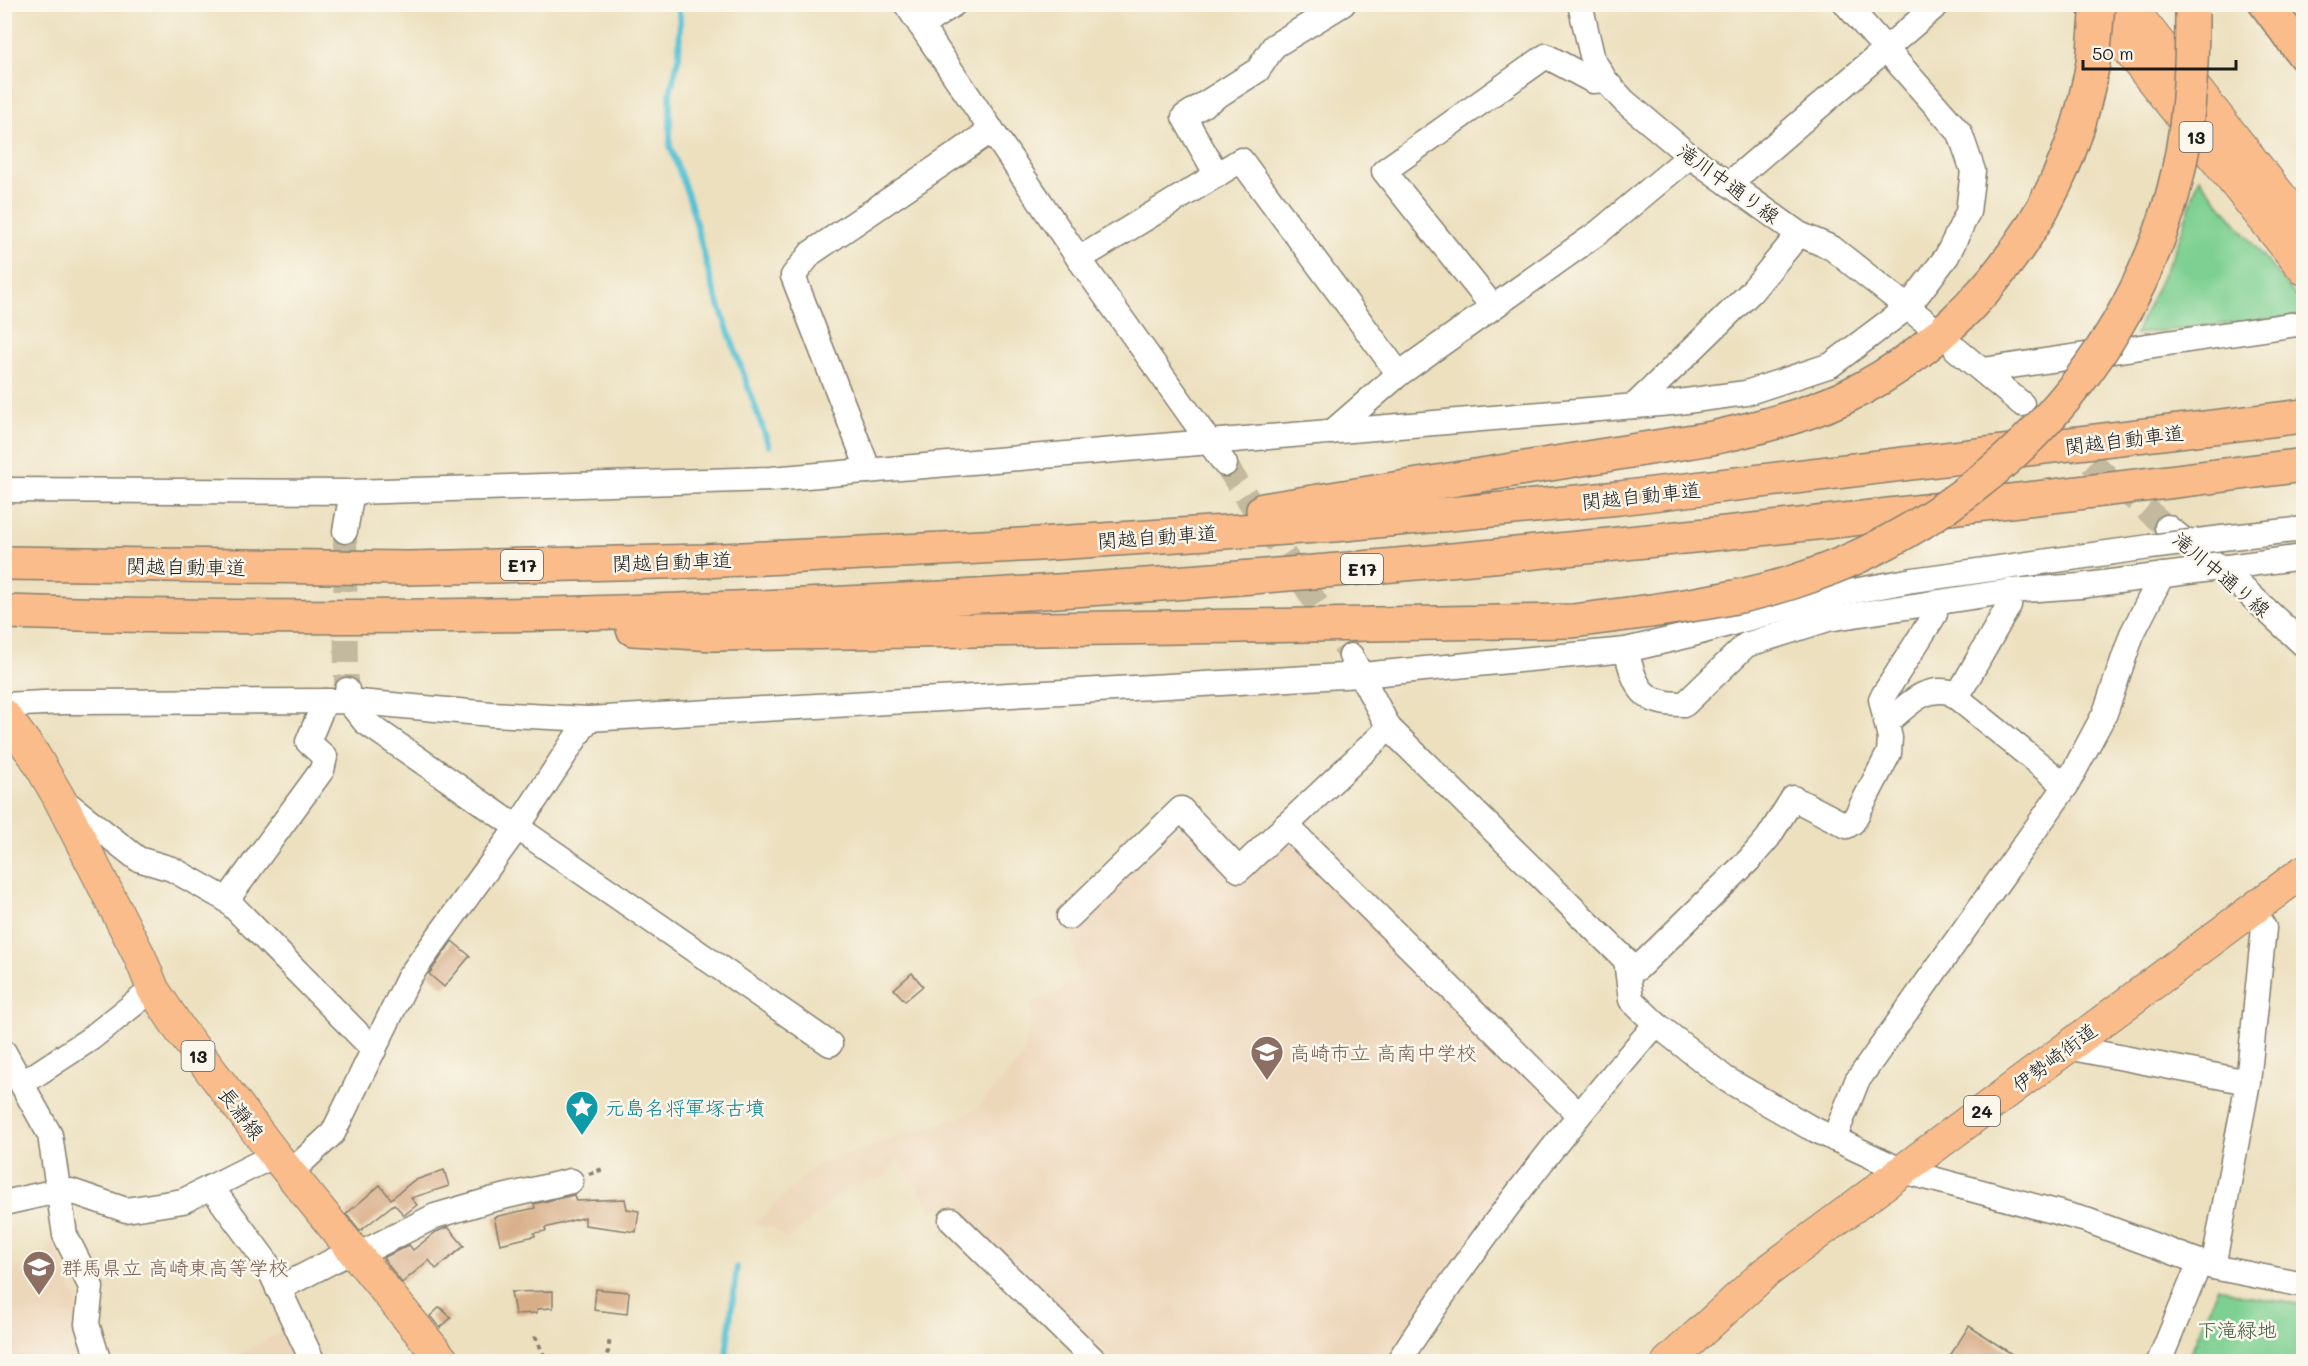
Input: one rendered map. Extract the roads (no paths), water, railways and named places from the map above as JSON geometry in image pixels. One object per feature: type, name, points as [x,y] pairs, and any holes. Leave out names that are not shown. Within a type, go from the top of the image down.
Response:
[{"type":"highway","points":[[1039,544],[1712,438],[1767,426],[1844,397],[1882,376],[1931,340],[1983,291],[2013,254],[2058,177],[2074,139],[2093,63],[2098,4]]},
{"type":"highway","points":[[2266,4],[2304,56]]},
{"type":"highway","points":[[416,615],[714,634],[1574,621],[1740,596],[1792,582],[1891,541],[1938,514],[1980,483],[2042,426],[2093,362],[2121,318],[2157,240],[2173,193],[2187,122],[2192,63],[2192,9]]},
{"type":"highway","name":"関越自動車道","points":[[4,563],[408,568],[704,561],[1039,544],[1334,525],[1619,498],[2304,416]]},
{"type":"highway","name":"E17","points":[[4,612],[416,615],[841,605],[1342,571],[2048,498],[2304,465]]},
{"type":"main road","name":"13","points":[[2091,4],[2304,269]]},
{"type":"main road","name":"13","points":[[2128,4],[2304,226]]},
{"type":"main road","name":"長瀞線","points":[[4,715],[34,755],[58,796],[140,957],[153,989],[215,1079],[444,1362]]},
{"type":"main road","name":"伊勢崎街道","points":[[1668,1362],[1766,1273],[2304,871]]},
{"type":"street","points":[[906,4],[1079,259],[1225,464]]},
{"type":"street","points":[[921,26],[954,4]]},
{"type":"street","points":[[1217,175],[1184,117],[1258,70],[1274,46],[1343,4]]},
{"type":"street","name":"滝川中通り線","points":[[1580,4],[1593,60],[1605,80],[1624,101],[1690,156],[1799,234],[1832,248],[1917,315]]},
{"type":"street","points":[[4,490],[352,492],[771,479],[1212,444],[1634,406],[1746,393],[1831,365],[1917,315],[1968,212],[1972,171],[1960,133],[1846,4]]},
{"type":"street","points":[[1730,184],[1938,4]]},
{"type":"street","points":[[1493,307],[1384,171],[1546,56],[1593,81],[1605,80]]},
{"type":"street","points":[[869,471],[793,276],[811,253],[992,130]]},
{"type":"street","points":[[1332,432],[1400,374],[1599,232],[1690,156]]},
{"type":"street","points":[[1079,259],[1241,160],[1400,374]]},
{"type":"street","points":[[1634,406],[1751,292],[1799,234]]},
{"type":"street","points":[[1983,370],[2304,323]]},
{"type":"street","points":[[1956,349],[2022,404]]},
{"type":"street","points":[[345,531],[352,492]]},
{"type":"street","name":"滝川中通り線","points":[[2167,527],[2222,569],[2304,645]]},
{"type":"street","points":[[4,705],[340,696],[491,714],[588,719],[1356,665],[1626,650],[1686,636],[1827,596],[1913,580],[2150,547],[2304,529]]},
{"type":"street","points":[[1626,650],[1635,682],[1644,694],[1656,702],[1685,704],[1746,645],[1828,619],[2011,591],[2080,586],[2304,557]]},
{"type":"street","points":[[1834,1139],[1857,1081],[2066,786],[2105,713],[2132,634],[2162,575]]},
{"type":"street","points":[[1957,698],[2009,605],[2011,591]]},
{"type":"street","points":[[1628,973],[1638,968],[1731,880],[1768,838],[1793,798],[1847,826],[1853,822],[1889,753],[1890,738],[1881,699],[1935,614],[1935,603]]},
{"type":"street","points":[[1356,665],[1389,728],[1626,960],[1631,1000],[1726,1079],[1834,1139],[1903,1171],[2086,1220],[2207,1264],[2304,1285]]},
{"type":"street","points":[[1887,722],[1926,692],[1936,689],[1950,692],[2066,786]]},
{"type":"street","points":[[340,696],[365,722],[830,1044]]},
{"type":"street","points":[[227,900],[322,770],[325,757],[308,741],[340,696]]},
{"type":"street","points":[[4,1203],[57,1191],[71,1191],[126,1210],[183,1201],[211,1187],[283,1163],[333,1133],[409,977],[517,828],[588,719]]},
{"type":"street","points":[[1069,917],[1181,809],[1239,870],[1389,728]]},
{"type":"street","points":[[58,796],[138,859],[172,869],[227,900],[374,1050]]},
{"type":"street","points":[[1286,825],[1578,1114]]},
{"type":"street","points":[[2159,1362],[2207,1264],[2248,1082],[2264,928],[2253,910]]},
{"type":"street","points":[[23,1083],[90,1039],[153,989]]},
{"type":"street","points":[[1398,1362],[1433,1308],[1578,1114],[1656,1023]]},
{"type":"street","points":[[2067,1047],[2248,1082]]},
{"type":"street","points":[[4,1052],[50,1135],[65,1234],[91,1287],[87,1324],[99,1362]]},
{"type":"street","points":[[278,1289],[435,1216],[572,1180]]},
{"type":"street","points":[[211,1187],[265,1260],[313,1362]]},
{"type":"street","points":[[951,1220],[1084,1357]]},
{"type":"waterway","points":[[677,4],[680,16],[679,56],[670,92],[670,146],[690,201],[712,285],[769,446]]},
{"type":"waterway","points":[[725,1362],[737,1267]]},
{"type":"tunnel","points":[[2063,439],[2167,527]]},
{"type":"tunnel","points":[[1225,464],[1351,656]]},
{"type":"tunnel","points":[[345,531],[346,688]]},
{"type":"place","name":"高崎市立 高南中学校","points":[[1267,1081]]},
{"type":"place","name":"元島名将軍塚古墳","points":[[582,1136]]},
{"type":"place","name":"群馬県立 高崎東高等学校","points":[[39,1296]]},
{"type":"park label","name":"下滝緑地","points":[[2237,1329]]}]
